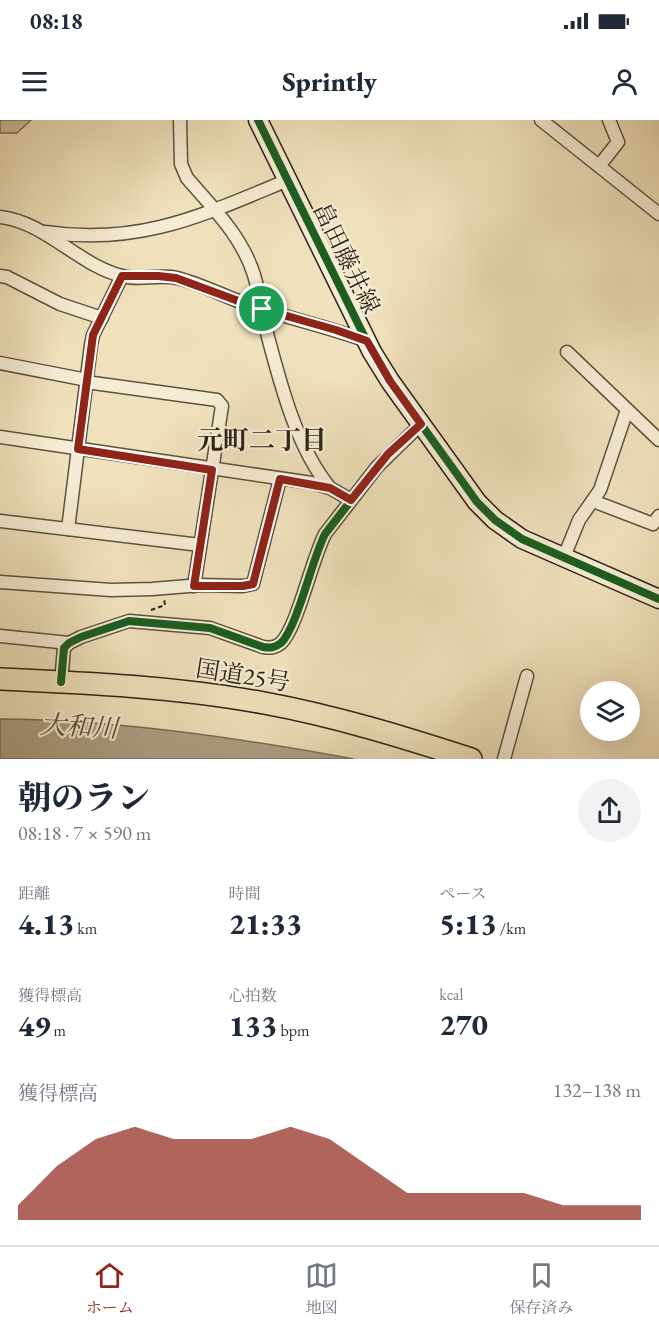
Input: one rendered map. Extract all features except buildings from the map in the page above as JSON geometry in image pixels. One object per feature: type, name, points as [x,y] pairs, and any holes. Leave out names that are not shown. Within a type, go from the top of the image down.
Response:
[{"type":"highway","name":"国道25号","points":[[0,679],[187,692],[262,703],[379,730],[471,759]]},
{"type":"main road","name":"畠田藤井線","points":[[258,120],[367,341],[390,381],[486,512],[522,539],[659,599]]},
{"type":"street","points":[[180,120],[182,170],[228,225],[254,273],[269,339],[297,430],[313,463],[330,488]]},
{"type":"street","points":[[541,120],[659,214]]},
{"type":"street","points":[[599,166],[618,142],[609,120]]},
{"type":"street","points":[[40,231],[68,235],[134,233],[180,223],[288,180]]},
{"type":"street","points":[[0,217],[19,221],[40,231],[108,271],[122,276],[176,278],[262,309],[367,341]]},
{"type":"street","points":[[0,276],[7,277],[60,304],[102,318]]},
{"type":"street","points":[[68,529],[91,345],[122,276]]},
{"type":"street","points":[[567,352],[659,440]]},
{"type":"street","points":[[0,363],[86,381],[217,400],[222,406],[194,586]]},
{"type":"street","points":[[564,557],[579,520],[600,490],[627,410]]},
{"type":"street","points":[[61,682],[64,648],[69,643],[81,636],[129,621],[210,628],[263,647],[271,648],[280,644],[292,624],[318,547],[329,528],[388,454],[421,424]]},
{"type":"street","points":[[0,437],[280,479],[330,488],[351,500]]},
{"type":"street","points":[[0,582],[111,590],[253,584],[280,479]]},
{"type":"street","points":[[593,501],[653,524],[659,516]]},
{"type":"street","points":[[0,521],[200,545]]},
{"type":"street","points":[[0,636],[69,643]]},
{"type":"street","points":[[504,759],[527,676]]},
{"type":"shaded area","points":[[0,120],[31,120],[17,133],[0,133]]},
{"type":"water","name":"大和川","points":[[0,719],[134,727],[266,744],[354,759],[0,759]]},
{"type":"cycle path","points":[[258,120],[372,352],[390,381],[477,502],[495,520],[522,539],[659,599]]},
{"type":"cycle path","points":[[61,682],[64,648],[69,643],[129,621],[210,628],[263,647],[279,645],[287,635],[299,609],[325,534],[377,467],[421,424]]},
{"type":"district","name":"元町二丁目","points":[[262,440]]},
{"type":"route","points":[[122,276],[176,278],[262,309],[367,341],[390,381],[421,424],[388,454],[351,500],[330,488],[280,479],[253,584],[194,586],[212,470],[78,449],[93,335],[122,276]]}]
